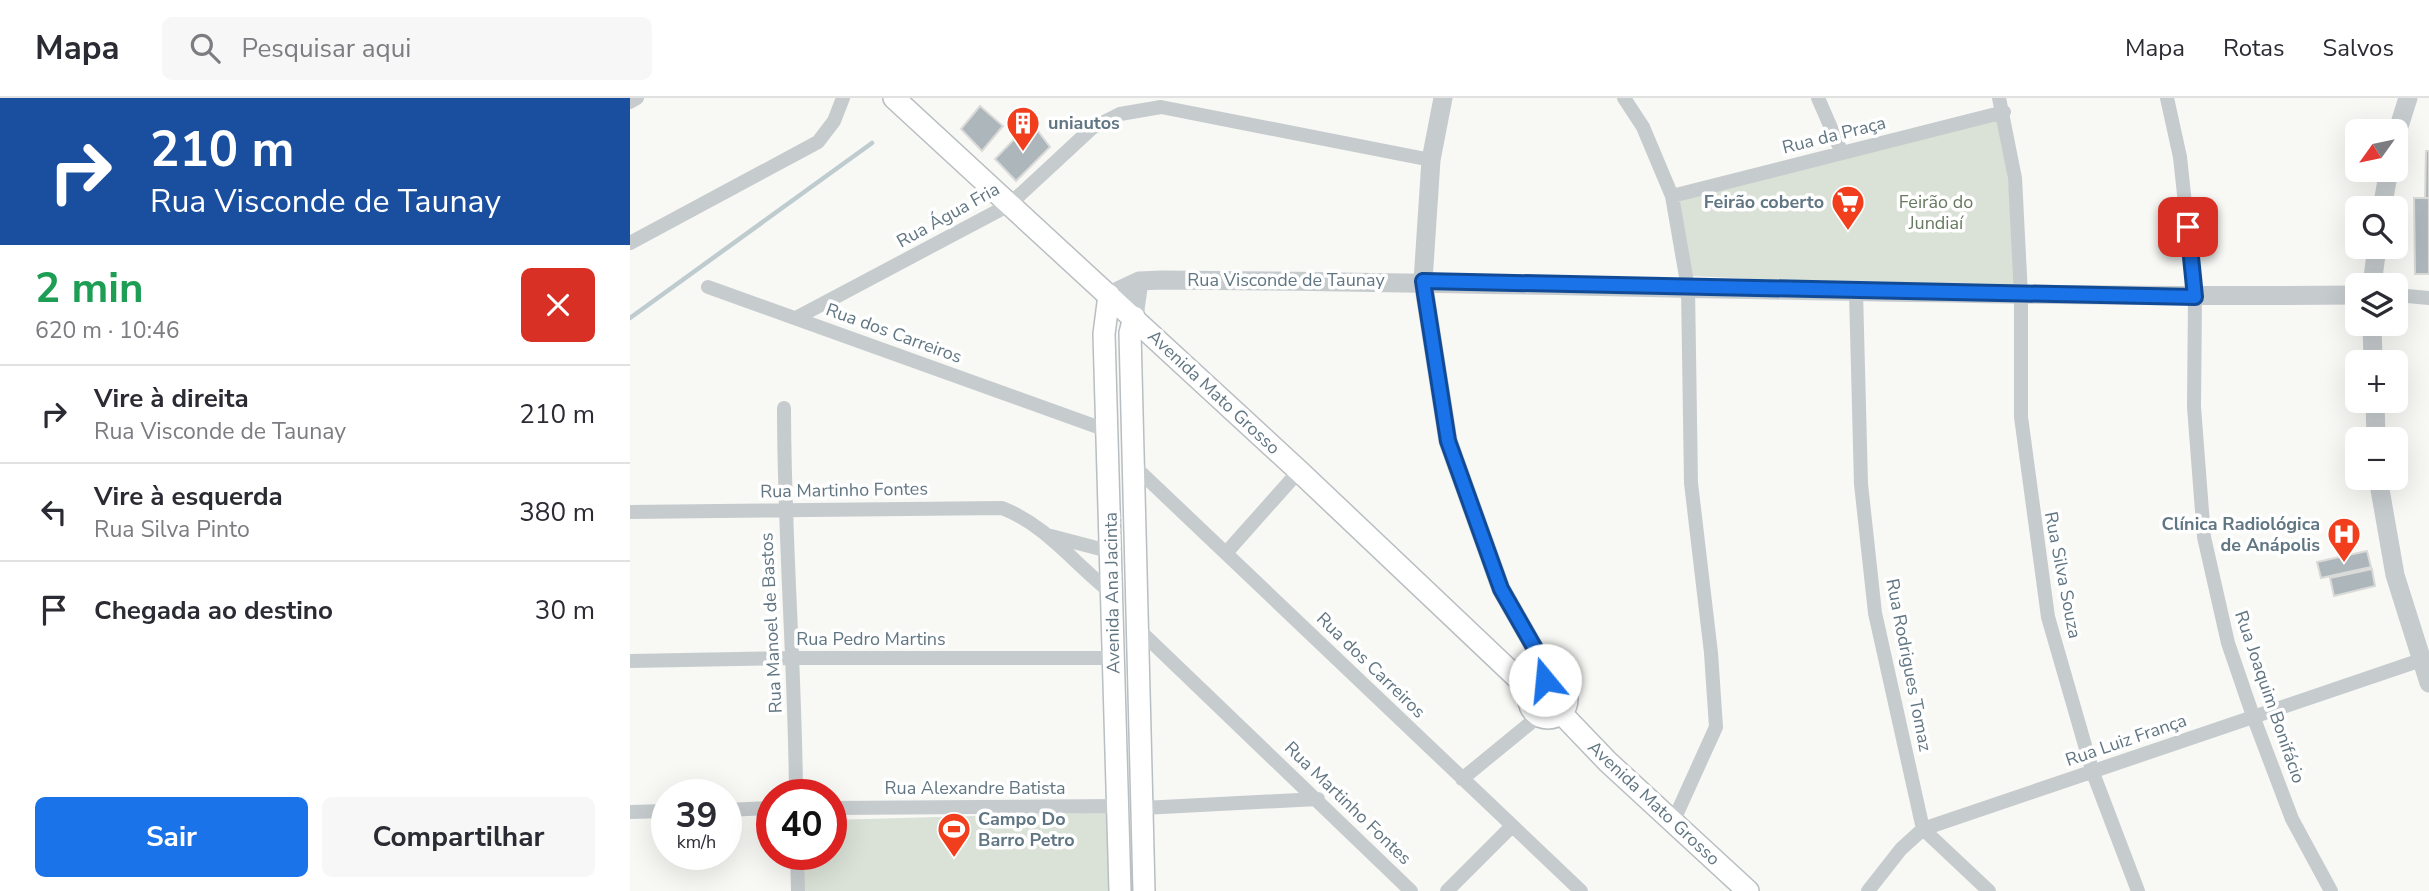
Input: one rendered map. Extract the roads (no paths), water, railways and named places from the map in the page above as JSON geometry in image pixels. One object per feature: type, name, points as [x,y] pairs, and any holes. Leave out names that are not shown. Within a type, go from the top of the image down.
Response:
[{"type":"main road","name":"Avenida Mato Grosso","points":[[894,98],[1537,685]]},
{"type":"main road","name":"Avenida Ana Jacinta","points":[[1109,295],[1104,334],[1105,400],[1112,552],[1120,891]]},
{"type":"main road","name":"Avenida Ana Jacinta","points":[[1134,317],[1130,334],[1144,891]]},
{"type":"main road","points":[[1105,400],[1133,400]]},
{"type":"main road","points":[[1556,682],[1565,690],[1566,702],[1561,713],[1550,718],[1539,716],[1530,708],[1537,685],[1556,682]]},
{"type":"main road","name":"Avenida Mato Grosso","points":[[1561,713],[1608,762],[1748,891]]},
{"type":"main road","points":[[1114,720],[1139,721]]},
{"type":"street","points":[[630,102],[637,98]]},
{"type":"street","points":[[630,243],[818,142],[834,121],[843,98]]},
{"type":"street","points":[[1443,98],[1431,160],[1423,281],[1448,441],[1501,589],[1546,668],[1537,685]]},
{"type":"street","points":[[1625,98],[1643,127],[1672,196],[1688,288],[1691,483],[1711,653],[1716,727],[1673,822]]},
{"type":"street","points":[[1818,98],[1842,153]]},
{"type":"street","name":"Rua Silva Souza","points":[[1999,98],[2004,112],[2015,178],[2021,295],[2021,417],[2048,617],[2093,773],[2138,891]]},
{"type":"street","name":"Rua Joaquim Bonifácio","points":[[2167,98],[2180,157],[2195,297],[2194,407],[2204,537],[2228,643],[2253,716],[2292,819],[2331,891]]},
{"type":"street","points":[[2401,119],[2407,98]]},
{"type":"street","name":"Rua Água Fria","points":[[796,318],[1010,205],[1092,128],[1120,114],[1161,107],[1431,160]]},
{"type":"street","name":"Rua da Praça","points":[[1672,196],[2004,112]]},
{"type":"street","points":[[1134,317],[1139,281]]},
{"type":"street","name":"Rua Visconde de Taunay","points":[[1109,295],[1139,281],[1423,281],[2021,295],[2345,295]]},
{"type":"street","name":"Rua dos Carreiros","points":[[708,287],[1106,430]]},
{"type":"street","name":"Rua Rodrigues Tomaz","points":[[1856,292],[1861,484],[1875,613],[1923,829]]},
{"type":"street","points":[[2408,296],[2429,298]]},
{"type":"street","name":"Rua Manoel de Bastos","points":[[784,408],[784,510],[794,657],[796,779]]},
{"type":"street","name":"Rua dos Carreiros","points":[[1134,466],[1581,891]]},
{"type":"street","points":[[1226,553],[1300,471]]},
{"type":"street","points":[[2380,490],[2395,575],[2429,683]]},
{"type":"street","name":"Rua Martinho Fontes","points":[[630,512],[1002,508],[1020,515],[1050,536],[1113,594]]},
{"type":"street","name":"Rua Martinho Fontes","points":[[1050,536],[1112,552]]},
{"type":"street","name":"Rua Martinho Fontes","points":[[1136,627],[1411,891]]},
{"type":"street","name":"Rua Pedro Martins","points":[[630,661],[794,657],[1113,658]]},
{"type":"street","name":"Rua Luiz França","points":[[1868,891],[1901,849],[1923,829],[2421,660]]},
{"type":"street","points":[[1462,779],[1539,716]]},
{"type":"street","points":[[1143,808],[1318,799]]},
{"type":"street","name":"Rua Alexandre Batista","points":[[847,808],[1118,806]]},
{"type":"street","points":[[630,812],[651,811]]},
{"type":"street","points":[[1447,891],[1512,826]]},
{"type":"street","points":[[1923,829],[1989,891]]},
{"type":"street","points":[[797,870],[798,891]]},
{"type":"waterway","points":[[630,318],[872,143]]},
{"type":"place","name":"uniautos","points":[[1023,153]]},
{"type":"place","name":"Feirão coberto","points":[[1848,232]]},
{"type":"place","name":"Clínica Radiológica de Anápolis","points":[[2344,564]]},
{"type":"place","name":"Campo Do Barro Petro","points":[[954,859]]},
{"type":"park label","name":"Feirão do Jundiaí","points":[[1936,212]]}]
